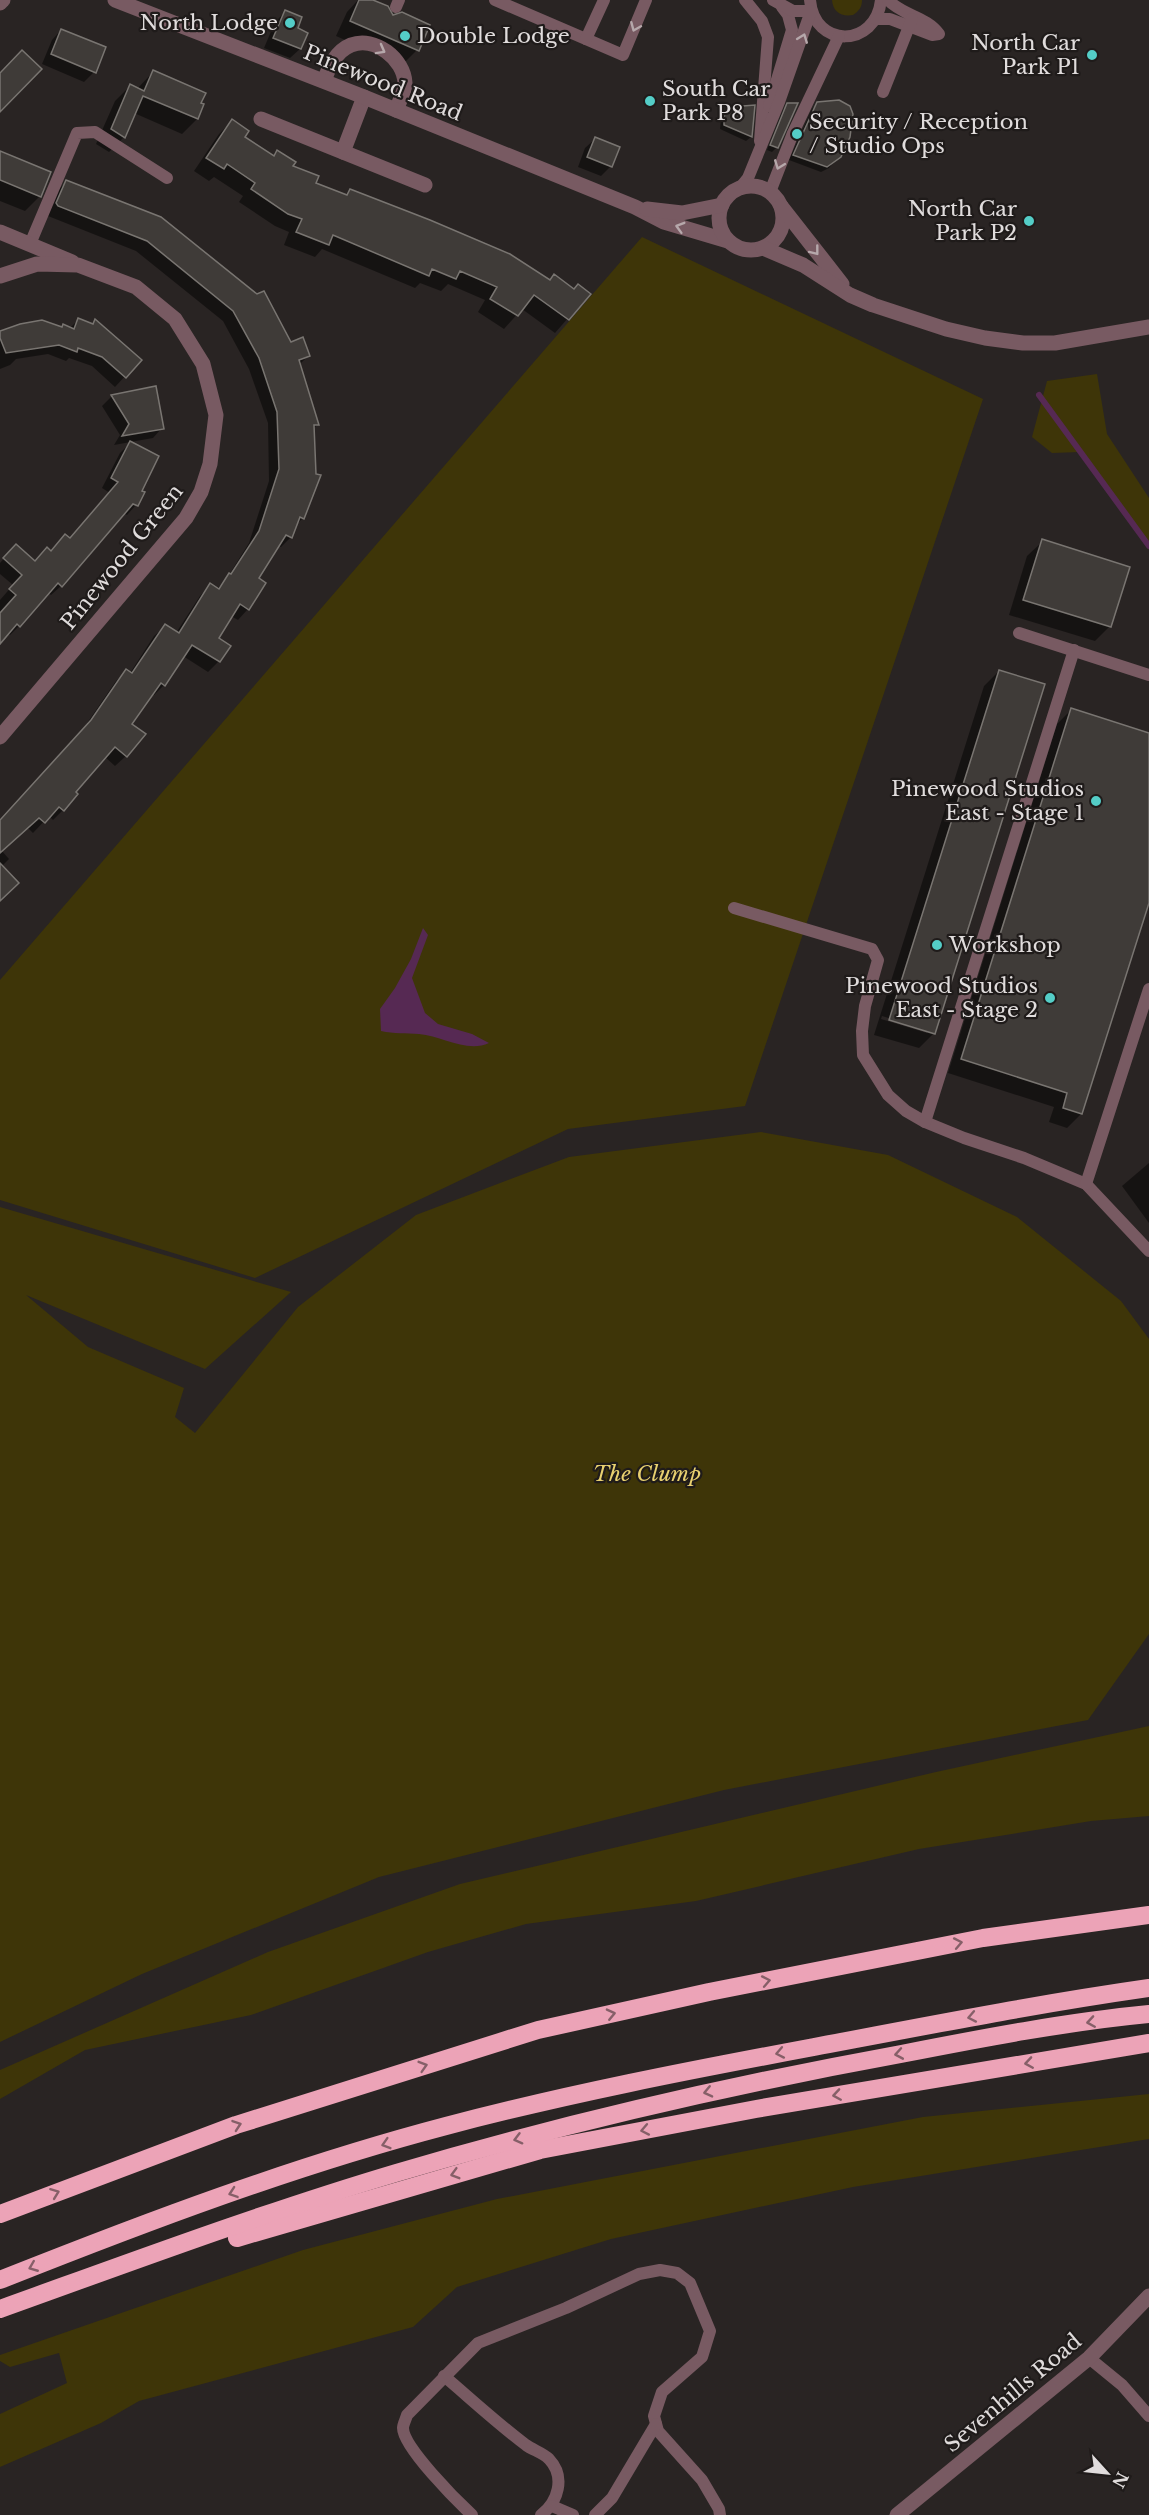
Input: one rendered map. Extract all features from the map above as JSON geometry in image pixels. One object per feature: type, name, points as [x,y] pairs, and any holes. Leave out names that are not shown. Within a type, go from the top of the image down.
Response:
[{"type":"highway","points":[[0,2214],[236,2125],[538,2030],[709,1992],[983,1938],[1149,1915]]},
{"type":"highway","points":[[0,2280],[105,2238],[288,2174],[445,2126],[660,2076],[1007,2010],[1144,1989]]},
{"type":"highway","points":[[0,2309],[264,2215],[395,2174],[587,2120],[777,2076],[968,2041],[1149,2014]]},
{"type":"highway","points":[[0,2320],[248,2234],[540,2150],[756,2109],[1149,2043]]},
{"type":"street","name":"Pinewood Road","points":[[115,0],[364,97],[635,207],[664,222],[728,240]]},
{"type":"street","points":[[324,81],[337,54],[350,45],[365,42],[384,50],[399,63],[405,84],[396,110]]},
{"type":"street","points":[[343,152],[364,97]]},
{"type":"street","points":[[261,119],[425,185]]},
{"type":"street","points":[[850,295],[770,192],[752,186],[740,188],[729,195],[722,205],[720,224],[728,240],[745,249],[763,248],[803,265],[850,295],[946,329],[985,338],[1023,343],[1055,343],[1149,327]]},
{"type":"street","name":"Pinewood Road","points":[[635,207],[682,213],[722,205]]},
{"type":"street","points":[[763,248],[774,241],[781,231],[783,219],[781,206]]},
{"type":"street","name":"Pinewood Green","points":[[0,232],[136,287],[175,320],[203,364],[211,388],[216,415],[210,464],[201,492],[186,518],[0,737]]},
{"type":"street","name":"Pinewood Green","points":[[0,276],[37,264],[78,265]]},
{"type":"street","name":"Sevenhills Road","points":[[897,2515],[1089,2358],[1149,2296]]},
{"type":"lane","points":[[495,0],[623,55],[646,0]]},
{"type":"lane","points":[[586,39],[604,0]]},
{"type":"lane","points":[[745,0],[762,21],[768,37],[758,154]]},
{"type":"lane","points":[[810,5],[821,28],[839,36],[860,33],[876,19],[881,0]]},
{"type":"lane","points":[[888,0],[911,21]]},
{"type":"lane","points":[[758,154],[770,98],[792,30],[788,15],[777,3]]},
{"type":"lane","points":[[777,3],[793,10],[810,5]]},
{"type":"lane","points":[[740,188],[748,178],[805,33],[810,5]]},
{"type":"lane","points":[[876,19],[911,21]]},
{"type":"lane","points":[[883,92],[911,21]]},
{"type":"lane","points":[[770,192],[793,133],[839,36]]},
{"type":"lane","points":[[30,244],[76,133],[95,132],[167,178]]},
{"type":"lane","points":[[1018,633],[1149,675]]},
{"type":"lane","points":[[925,1122],[1074,650]]},
{"type":"lane","points":[[734,908],[872,949],[878,960],[865,1006],[862,1030],[863,1055],[888,1095],[925,1122],[1024,1158],[1086,1184],[1149,1251]]},
{"type":"lane","points":[[1086,1184],[1149,989]]},
{"type":"lane","points":[[472,2515],[428,2468],[408,2442],[403,2429],[406,2415],[478,2343],[566,2308],[639,2274],[660,2270],[677,2273],[690,2283],[710,2331],[702,2357],[662,2392],[654,2416],[658,2431],[702,2480],[720,2509],[720,2515]]},
{"type":"lane","points":[[1089,2358],[1122,2385],[1149,2416]]},
{"type":"lane","points":[[444,2376],[526,2445],[549,2459],[556,2472],[559,2489],[552,2506],[541,2515]]},
{"type":"lane","points":[[595,2515],[612,2498],[656,2424]]},
{"type":"lane","points":[[552,2506],[573,2515]]},
{"type":"green space","points":[[832,0],[862,0],[858,10],[853,15],[849,15],[836,11]]},
{"type":"green space","points":[[642,237],[983,399],[745,1106],[568,1129],[255,1278],[0,1200],[0,980]]},
{"type":"green space","points":[[1097,374],[1107,434],[1149,498],[1149,547],[1080,452],[1052,453],[1032,437],[1047,381]]},
{"type":"green space","name":"The Clump","points":[[761,1132],[888,1155],[1017,1217],[1121,1301],[1149,1339],[1149,1634],[1088,1720],[724,1790],[379,1877],[142,1974],[0,2042],[0,1207],[291,1292],[205,1369],[26,1295],[88,1347],[184,1388],[175,1417],[195,1433],[298,1307],[416,1215],[569,1157]]},
{"type":"green space","points":[[1149,1726],[1149,1816],[1091,1821],[919,1849],[696,1901],[526,1924],[428,1952],[251,2015],[85,2050],[0,2099],[0,2070],[268,1952],[460,1884],[936,1772]]},
{"type":"green space","points":[[1149,2094],[1149,2139],[853,2187],[611,2239],[457,2287],[413,2327],[139,2401],[101,2423],[0,2467],[0,2414],[67,2383],[59,2353],[10,2367],[0,2361],[0,2355],[303,2250],[497,2199],[923,2117]]},
{"type":"shaded area","points":[[423,928],[428,935],[412,978],[425,1013],[438,1024],[472,1034],[489,1043],[481,1046],[463,1045],[428,1035],[381,1031],[380,1009],[411,959]]},
{"type":"building","name":"Double Lodge","points":[[359,0],[373,0],[388,6],[393,15],[402,12],[430,25],[419,51],[350,21]]},
{"type":"building","name":"North Lodge","points":[[285,10],[302,17],[298,28],[308,33],[301,49],[273,38]]},
{"type":"building","points":[[61,29],[106,47],[96,73],[51,54]]},
{"type":"building","points":[[22,50],[42,69],[0,112],[0,73]]},
{"type":"building","points":[[153,70],[206,93],[201,103],[204,104],[198,119],[143,96],[125,138],[111,129],[130,84],[144,91]]},
{"type":"building","points":[[839,100],[850,106],[853,114],[850,137],[841,157],[827,167],[793,155],[817,102]]},
{"type":"building","points":[[787,103],[798,103],[778,148],[770,145]]},
{"type":"building","points":[[755,105],[752,137],[724,125],[724,116],[730,107]]},
{"type":"building","points":[[232,119],[249,131],[245,137],[274,156],[277,150],[296,162],[293,166],[319,176],[316,183],[347,195],[350,189],[430,220],[510,254],[550,280],[554,274],[574,289],[578,284],[591,294],[569,320],[534,295],[518,316],[490,299],[497,287],[460,271],[456,279],[432,269],[429,276],[333,235],[329,245],[296,232],[302,219],[288,214],[251,189],[255,183],[227,164],[224,169],[206,158]]},
{"type":"building","points":[[595,137],[620,147],[612,167],[587,157]]},
{"type":"building","points":[[0,151],[51,172],[41,197],[0,180]]},
{"type":"building","points":[[66,180],[161,217],[257,294],[264,291],[291,342],[303,337],[310,356],[299,360],[319,425],[314,425],[316,474],[321,475],[304,519],[300,517],[292,538],[286,535],[259,578],[266,583],[249,610],[240,604],[219,638],[231,646],[220,662],[192,645],[165,686],[161,683],[132,724],[146,734],[127,757],[115,747],[76,792],[78,794],[64,811],[59,807],[45,823],[39,818],[0,853],[0,820],[91,720],[126,669],[132,673],[165,624],[179,633],[210,583],[219,589],[229,573],[231,574],[259,531],[279,469],[277,412],[259,358],[233,311],[147,241],[58,206],[56,203]]},
{"type":"building","points":[[78,318],[93,324],[95,319],[142,360],[126,378],[102,357],[78,348],[77,352],[59,345],[6,353],[0,338],[0,331],[42,320],[62,327],[63,324],[74,329]]},
{"type":"building","points":[[156,386],[164,429],[122,436],[129,424],[111,395]]},
{"type":"building","points":[[130,441],[159,456],[142,491],[145,492],[138,506],[133,504],[62,587],[58,583],[20,627],[17,624],[0,644],[0,613],[16,595],[9,589],[22,575],[3,558],[16,544],[35,561],[47,547],[51,551],[65,534],[70,538],[118,482],[111,478]]},
{"type":"building","points":[[1042,539],[1130,567],[1111,627],[1023,600]]},
{"type":"building","points":[[999,670],[1045,684],[935,1034],[889,1020]]},
{"type":"building","points":[[1071,708],[1149,733],[1149,903],[1082,1114],[1063,1108],[1067,1093],[961,1059]]},
{"type":"building","points":[[0,863],[19,883],[0,901]]},
{"type":"waterway","points":[[1039,395],[1149,546]]},
{"type":"place","name":"North Lodge","points":[[290,23]]},
{"type":"place","name":"Double Lodge","points":[[405,36]]},
{"type":"place","name":"North Car Park P1","points":[[1092,55]]},
{"type":"place","name":"South Car Park P8","points":[[650,101]]},
{"type":"place","name":"Security / Reception / Studio Ops","points":[[797,134]]},
{"type":"place","name":"North Car Park P2","points":[[1029,221]]},
{"type":"place","name":"Pinewood Studios East - Stage 1","points":[[1096,801]]},
{"type":"place","name":"Workshop","points":[[937,945]]},
{"type":"place","name":"Pinewood Studios East - Stage 2","points":[[1050,998]]}]
